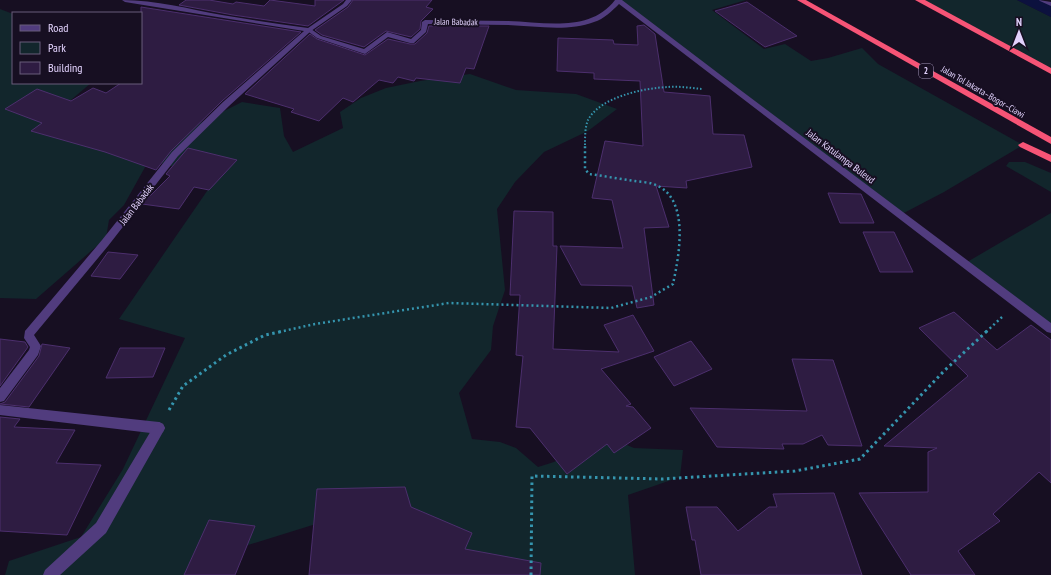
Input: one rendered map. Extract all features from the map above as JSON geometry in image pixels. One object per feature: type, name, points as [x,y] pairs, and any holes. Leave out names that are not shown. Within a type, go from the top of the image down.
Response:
[{"type":"highway","name":"Jalan Tol Jakarta–Bogor–Ciawi","points":[[802,0],[1051,141]]},
{"type":"highway","points":[[919,0],[1051,71]]},
{"type":"highway","points":[[1023,146],[1051,159]]},
{"type":"street","points":[[125,0],[309,30]]},
{"type":"street","name":"Jalan Babadak","points":[[0,397],[34,352],[36,346],[29,338],[28,334],[105,243],[175,154],[226,104],[309,30],[345,5],[349,0]]},
{"type":"street","name":"Jalan Babadak","points":[[309,30],[319,37],[365,52],[387,34],[412,42],[424,31],[426,22],[558,24],[590,22],[602,15],[619,0]]},
{"type":"street","name":"Jalan Katulampa Buleud","points":[[619,0],[736,91],[1051,329]]},
{"type":"street","points":[[1042,0],[1051,4]]},
{"type":"street","points":[[0,410],[159,428],[101,528],[50,575]]},
{"type":"path","points":[[159,428],[183,386],[226,355],[265,335],[322,323],[449,303],[611,308],[638,302],[660,294],[673,284],[680,250],[678,211],[674,201],[663,188],[654,184],[589,174],[585,169],[588,121],[595,111],[606,104],[631,93],[666,87],[736,91]]},
{"type":"path","points":[[532,575],[532,476],[662,479],[795,471],[860,459],[944,371],[1017,303]]},
{"type":"green space","points":[[618,0],[746,0],[712,10],[764,49],[785,44],[811,61],[828,58],[862,48],[878,64],[1023,145],[944,192],[900,215]]},
{"type":"green space","points":[[919,0],[1017,0],[1051,17],[1051,71]]},
{"type":"green space","points":[[0,9],[12,14],[12,84],[90,84],[65,105],[184,131],[242,102],[280,108],[284,136],[293,152],[343,128],[340,112],[361,98],[386,88],[420,81],[470,74],[516,90],[576,94],[617,109],[588,131],[544,152],[515,182],[497,209],[505,290],[493,326],[491,350],[459,393],[472,439],[500,442],[516,448],[538,467],[554,462],[603,435],[634,448],[683,450],[680,477],[628,495],[635,575],[474,575],[364,509],[213,556],[192,575],[5,575],[9,561],[81,537],[123,469],[185,338],[119,319],[216,178],[149,160],[124,205],[109,220],[106,238],[36,299],[0,298]]},
{"type":"green space","points":[[1009,162],[1025,162],[1051,173],[1051,192],[1006,166]]},
{"type":"green space","points":[[1051,213],[1051,332],[962,265]]},
{"type":"shaded area","points":[[1017,0],[1040,0],[1051,5],[1051,17]]},
{"type":"building","points":[[186,0],[209,0],[233,4],[236,2],[264,6],[270,0],[315,6],[315,0],[344,0],[308,26],[179,5]]},
{"type":"building","points":[[353,0],[432,0],[426,7],[433,9],[421,21],[420,29],[411,37],[386,31],[364,47],[322,35],[315,30],[348,7]]},
{"type":"building","points":[[747,2],[797,36],[765,47],[715,11]]},
{"type":"building","points":[[141,7],[301,32],[222,101],[171,151],[156,170],[105,152],[31,131],[42,123],[5,109],[37,89],[71,101],[93,88],[106,93],[120,84],[142,84]]},
{"type":"building","points":[[644,25],[655,34],[664,92],[710,96],[713,134],[744,135],[752,167],[686,181],[687,188],[656,186],[669,227],[644,228],[654,305],[637,308],[632,286],[581,285],[560,246],[623,248],[612,200],[592,198],[605,141],[643,146],[640,81],[594,79],[594,73],[557,71],[558,38],[613,40],[614,44],[638,45],[637,26]]},
{"type":"building","points":[[429,26],[489,26],[474,69],[466,68],[460,83],[416,78],[414,81],[398,77],[393,83],[379,80],[353,102],[343,98],[319,121],[291,112],[294,109],[245,94],[310,34],[317,39],[365,55],[388,39],[415,44],[427,33]]},
{"type":"building","points":[[188,148],[237,160],[209,190],[194,187],[179,209],[142,204],[170,176],[166,174]]},
{"type":"building","points":[[828,193],[861,194],[874,223],[840,223]]},
{"type":"building","points":[[514,211],[553,212],[553,246],[557,246],[553,349],[619,352],[604,325],[633,315],[654,351],[601,369],[631,404],[626,406],[633,407],[651,428],[614,453],[607,444],[567,474],[530,428],[516,427],[523,356],[516,355],[520,295],[510,295]]},
{"type":"building","points":[[863,232],[894,232],[913,272],[880,272]]},
{"type":"building","points":[[108,252],[138,255],[120,279],[91,276]]},
{"type":"building","points":[[954,312],[997,350],[1031,325],[1051,340],[1051,483],[1039,472],[993,514],[1000,521],[958,551],[975,575],[911,575],[859,493],[928,492],[928,452],[937,448],[884,446],[968,376],[919,328]]},
{"type":"building","points":[[0,339],[25,342],[28,347],[0,386]]},
{"type":"building","points":[[691,341],[712,369],[674,386],[654,357]]},
{"type":"building","points":[[42,344],[70,348],[29,407],[0,404],[5,402],[39,356]]},
{"type":"building","points":[[120,348],[165,348],[153,377],[106,378]]},
{"type":"building","points":[[792,359],[833,360],[862,446],[828,445],[822,435],[803,444],[782,444],[784,449],[717,447],[690,408],[807,411]]},
{"type":"building","points":[[0,417],[20,419],[14,427],[75,430],[56,463],[101,465],[67,535],[0,531]]},
{"type":"building","points":[[405,487],[411,507],[472,533],[465,549],[541,563],[540,575],[309,575],[317,489]]},
{"type":"building","points":[[834,493],[862,575],[701,575],[695,540],[692,540],[686,507],[717,507],[738,531],[769,507],[777,507],[773,494]]},
{"type":"building","points":[[209,520],[255,526],[235,575],[184,575]]}]
